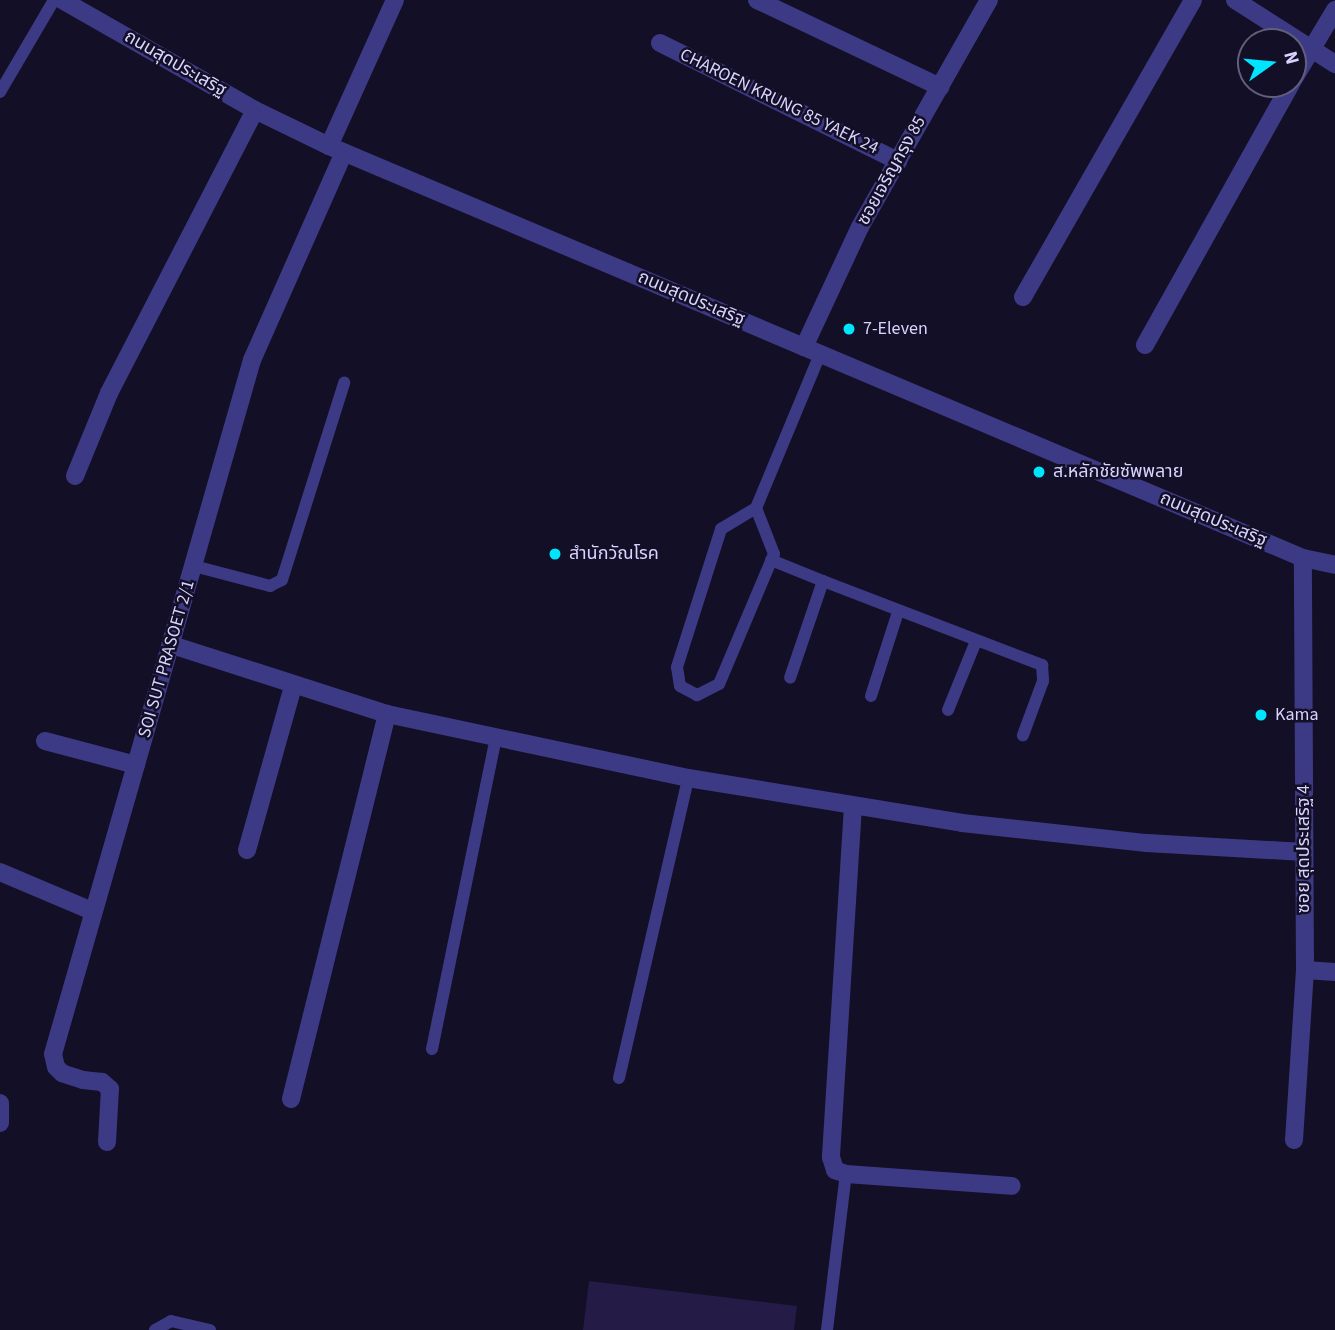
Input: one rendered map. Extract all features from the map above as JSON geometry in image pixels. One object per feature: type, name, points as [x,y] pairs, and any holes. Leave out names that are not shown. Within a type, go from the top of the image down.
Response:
[{"type":"street","name":"ถนนสุดประเสริฐ","points":[[62,0],[255,110],[336,149],[1303,558],[1335,565]]},
{"type":"street","name":"SOI SUT PRASOET 2/1","points":[[107,1142],[108,1086],[102,1082],[83,1080],[62,1073],[56,1068],[53,1054],[252,360],[395,0]]},
{"type":"street","points":[[757,0],[940,88]]},
{"type":"street","name":"ซอยเจริญกรุง 85","points":[[812,351],[860,227],[989,0]]},
{"type":"street","points":[[1023,297],[1193,0]]},
{"type":"street","points":[[1234,0],[1335,64]]},
{"type":"street","points":[[1307,55],[1335,10]]},
{"type":"street","name":"CHAROEN KRUNG 85 YAEK 24","points":[[660,43],[898,161]]},
{"type":"street","points":[[1145,345],[1283,98]]},
{"type":"street","points":[[75,476],[109,393],[255,110]]},
{"type":"street","name":"ซอย สุดประเสริฐ 4","points":[[1294,1140],[1305,970],[1303,558]]},
{"type":"street","points":[[172,645],[387,714],[688,778],[962,823],[1147,843],[1304,852]]},
{"type":"street","points":[[247,850],[293,686]]},
{"type":"street","points":[[291,1099],[387,714]]},
{"type":"street","points":[[45,741],[136,765]]},
{"type":"street","points":[[853,806],[831,1157],[835,1170],[846,1174],[1012,1186]]},
{"type":"street","points":[[0,872],[92,911]]},
{"type":"street","points":[[1305,970],[1335,972]]},
{"type":"street","points":[[0,1103],[0,1123]]},
{"type":"lane","points":[[0,92],[54,0]]},
{"type":"lane","points":[[756,508],[774,554],[719,684],[697,695],[680,686],[677,667],[680,649],[721,529],[756,508],[812,351]]},
{"type":"lane","points":[[194,566],[270,586],[282,580],[344,383]]},
{"type":"lane","points":[[771,560],[898,612],[1042,665],[1043,681],[1023,735]]},
{"type":"lane","points":[[790,678],[822,581]]},
{"type":"lane","points":[[871,696],[898,612]]},
{"type":"lane","points":[[948,710],[976,641]]},
{"type":"lane","points":[[432,1049],[496,738]]},
{"type":"lane","points":[[619,1078],[688,778]]},
{"type":"lane","points":[[827,1330],[846,1174]]},
{"type":"lane","points":[[155,1330],[171,1321],[210,1330]]},
{"type":"building","points":[[589,1281],[797,1306],[794,1330],[583,1330]]},
{"type":"place","name":"7-Eleven","points":[[849,329]]},
{"type":"place","name":"ส.หลักชัยซัพพลาย","points":[[1039,472]]},
{"type":"place","name":"สำนักวัณโรค","points":[[555,554]]},
{"type":"place","name":"Kama","points":[[1261,715]]}]
